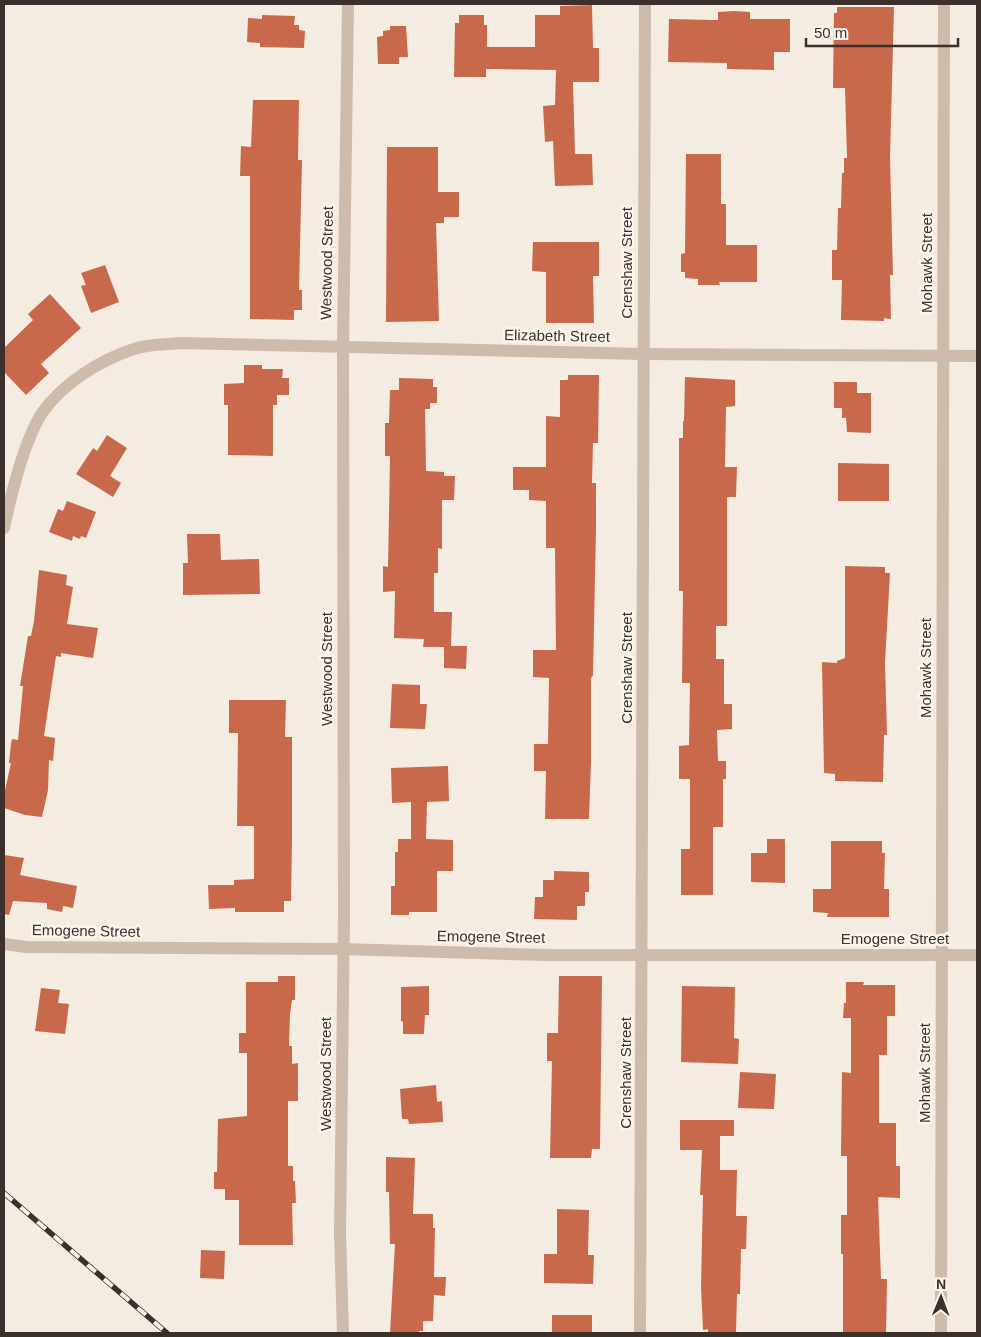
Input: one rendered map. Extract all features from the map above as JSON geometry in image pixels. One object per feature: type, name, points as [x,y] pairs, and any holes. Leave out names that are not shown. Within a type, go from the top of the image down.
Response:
[{"type":"street","name":"Westwood Street","points":[[343,1333],[340,1233],[343,1139],[343,348],[348,4]]},
{"type":"street","name":"Crenshaw Street","points":[[640,1333],[643,955],[645,4]]},
{"type":"street","name":"Mohawk Street","points":[[941,1333],[944,4]]},
{"type":"street","name":"Elizabeth Street","points":[[4,522],[28,442],[43,413],[65,389],[94,366],[136,348],[180,343],[643,354],[977,356]]},
{"type":"street","name":"Emogene Street","points":[[4,944],[26,947],[342,949],[546,955],[977,955]]},
{"type":"building","points":[[592,5],[593,48],[599,48],[599,82],[573,82],[575,154],[592,154],[593,185],[555,186],[553,141],[545,142],[543,106],[555,105],[556,70],[486,69],[486,77],[454,77],[455,23],[459,23],[459,15],[484,15],[484,25],[487,25],[487,47],[535,47],[535,15],[560,15],[560,6]]},
{"type":"building","points":[[837,7],[894,7],[890,158],[893,275],[890,275],[891,319],[884,318],[884,321],[841,320],[842,280],[832,280],[832,250],[837,250],[838,208],[841,208],[844,158],[847,158],[845,88],[833,88],[834,13],[837,13]]},
{"type":"building","points":[[718,12],[750,12],[750,19],[790,19],[790,52],[774,52],[774,70],[727,69],[727,63],[668,62],[669,19],[718,20]]},
{"type":"building","points":[[262,15],[295,16],[294,25],[299,25],[299,30],[305,31],[304,48],[260,47],[260,43],[247,42],[248,18],[262,19]]},
{"type":"building","points":[[390,26],[406,26],[408,57],[399,57],[399,64],[378,64],[377,37],[383,36],[383,31],[390,30]]},
{"type":"building","points":[[253,100],[299,100],[298,160],[302,160],[299,290],[302,290],[302,310],[294,310],[294,320],[250,319],[250,176],[240,176],[241,146],[251,147]]},
{"type":"building","points":[[387,147],[438,147],[438,192],[459,192],[459,217],[444,217],[444,223],[436,223],[439,321],[386,322]]},
{"type":"building","points":[[686,154],[721,154],[721,204],[726,204],[726,245],[757,245],[757,282],[719,282],[720,285],[698,285],[698,279],[685,278],[685,272],[681,272],[681,254],[685,253]]},
{"type":"building","points":[[533,242],[599,242],[599,276],[593,276],[594,323],[546,323],[546,272],[532,271]]},
{"type":"building","points":[[105,265],[119,302],[91,313],[81,286],[86,285],[81,273]]},
{"type":"building","points":[[50,294],[81,328],[41,364],[49,373],[26,395],[4,372],[4,348],[33,320],[28,314]]},
{"type":"building","points":[[244,365],[262,365],[262,369],[283,369],[282,378],[289,378],[289,395],[277,395],[277,405],[273,405],[273,456],[228,455],[228,405],[224,405],[224,384],[244,383]]},
{"type":"building","points":[[568,375],[599,375],[598,443],[593,443],[592,483],[596,483],[596,528],[589,819],[545,819],[546,771],[534,771],[534,744],[548,744],[549,678],[533,677],[533,650],[556,650],[555,548],[546,548],[546,501],[529,500],[529,490],[513,490],[513,467],[546,467],[546,416],[560,417],[560,380],[568,380]]},
{"type":"building","points":[[685,377],[735,380],[735,406],[726,407],[725,467],[737,467],[736,497],[727,497],[727,626],[716,626],[716,659],[724,659],[724,704],[732,704],[732,729],[717,730],[718,761],[726,761],[726,779],[723,779],[723,827],[713,827],[713,895],[681,895],[681,849],[690,849],[690,779],[679,779],[679,746],[689,745],[690,683],[682,683],[683,591],[679,591],[679,438],[683,438]]},
{"type":"building","points":[[399,378],[433,379],[433,387],[437,387],[437,403],[430,403],[430,409],[425,409],[426,471],[444,472],[444,476],[455,476],[454,500],[442,500],[442,549],[438,548],[438,573],[434,573],[434,612],[452,612],[451,646],[467,646],[466,669],[444,668],[444,647],[423,647],[424,639],[394,638],[395,591],[383,592],[383,566],[388,567],[390,456],[385,456],[385,423],[389,423],[390,390],[399,390]]},
{"type":"building","points":[[834,382],[857,382],[857,393],[871,393],[871,433],[847,432],[846,418],[842,418],[842,408],[834,408]]},
{"type":"building","points":[[107,435],[127,448],[110,476],[121,483],[113,497],[76,474],[93,448],[97,451]]},
{"type":"building","points":[[838,463],[889,464],[889,501],[838,501]]},
{"type":"building","points":[[67,501],[96,512],[86,538],[81,536],[80,539],[73,536],[72,541],[49,532],[58,509],[63,511]]},
{"type":"building","points":[[187,534],[220,534],[221,560],[259,559],[260,594],[183,595],[183,563],[188,563]]},
{"type":"building","points":[[845,566],[885,567],[885,573],[890,573],[885,663],[887,735],[884,735],[883,782],[835,781],[835,774],[824,773],[822,662],[837,663],[837,661],[845,658]]},
{"type":"building","points":[[39,570],[67,575],[66,585],[73,587],[67,624],[98,628],[93,658],[61,653],[61,657],[56,656],[44,736],[55,738],[53,761],[49,760],[48,790],[42,817],[25,815],[4,808],[4,795],[11,763],[9,763],[12,739],[18,740],[23,686],[20,686],[28,636],[31,636],[34,621]]},
{"type":"building","points":[[392,684],[420,685],[420,704],[427,704],[425,729],[390,728]]},
{"type":"building","points":[[229,700],[286,700],[285,737],[292,737],[292,838],[291,901],[284,901],[284,912],[235,912],[235,908],[209,909],[208,885],[234,885],[234,880],[254,879],[254,826],[237,826],[238,733],[229,733]]},
{"type":"building","points":[[448,766],[449,801],[427,802],[426,839],[453,840],[453,871],[437,871],[437,912],[409,912],[409,915],[391,915],[391,886],[395,886],[395,852],[398,852],[398,839],[411,839],[411,802],[392,803],[391,768]]},
{"type":"building","points":[[767,839],[785,839],[785,883],[751,882],[751,853],[767,853]]},
{"type":"building","points":[[831,841],[882,841],[882,853],[885,853],[884,889],[889,889],[889,917],[827,917],[828,913],[813,912],[813,889],[831,889]]},
{"type":"building","points":[[4,855],[24,858],[20,875],[77,886],[73,908],[63,906],[62,912],[47,909],[47,903],[13,901],[9,915],[4,914]]},
{"type":"building","points":[[554,871],[589,872],[589,892],[585,892],[585,906],[577,906],[577,920],[534,919],[535,897],[543,897],[543,880],[554,880]]},
{"type":"building","points":[[278,976],[295,976],[295,1000],[292,1000],[290,1014],[289,1046],[292,1046],[292,1064],[298,1063],[298,1101],[288,1101],[288,1166],[293,1166],[296,1203],[292,1203],[293,1245],[239,1245],[239,1200],[225,1200],[225,1189],[214,1189],[214,1172],[217,1172],[218,1119],[247,1116],[247,1053],[239,1053],[239,1033],[246,1033],[246,982],[278,982]]},
{"type":"building","points":[[559,976],[602,976],[600,1149],[592,1149],[591,1158],[550,1158],[552,1061],[547,1061],[547,1033],[558,1033]]},
{"type":"building","points":[[846,982],[864,982],[863,985],[895,985],[895,1016],[887,1016],[887,1055],[879,1055],[879,1123],[896,1123],[896,1166],[900,1166],[900,1198],[878,1197],[881,1279],[887,1279],[886,1333],[843,1333],[841,1215],[847,1215],[847,1156],[841,1156],[842,1072],[851,1073],[851,1018],[843,1018],[844,1003],[846,1003]]},
{"type":"building","points":[[429,986],[429,1015],[425,1015],[424,1034],[403,1034],[401,987]]},
{"type":"building","points":[[682,986],[735,987],[734,1038],[739,1039],[738,1064],[681,1062]]},
{"type":"building","points":[[41,988],[60,990],[58,1003],[69,1004],[65,1034],[35,1031]]},
{"type":"building","points":[[740,1072],[776,1074],[774,1109],[738,1108]]},
{"type":"building","points":[[436,1085],[437,1102],[442,1101],[443,1122],[409,1124],[408,1119],[402,1119],[400,1089]]},
{"type":"building","points":[[680,1120],[734,1120],[734,1136],[720,1136],[720,1170],[737,1170],[736,1216],[747,1216],[746,1249],[741,1249],[740,1294],[737,1294],[736,1333],[708,1333],[708,1329],[703,1330],[701,1287],[703,1195],[700,1195],[702,1150],[680,1150]]},
{"type":"building","points":[[386,1157],[415,1158],[413,1214],[433,1214],[433,1228],[435,1228],[434,1277],[446,1277],[445,1296],[434,1295],[433,1321],[423,1321],[423,1331],[419,1331],[419,1333],[390,1333],[395,1244],[390,1244],[389,1192],[386,1192]]},
{"type":"building","points":[[557,1209],[589,1210],[588,1255],[594,1255],[593,1284],[544,1283],[544,1254],[557,1254]]},
{"type":"building","points":[[201,1250],[225,1251],[224,1279],[200,1278]]},
{"type":"building","points":[[552,1315],[592,1315],[592,1333],[552,1333]]},
{"type":"railway","points":[[4,1193],[167,1333]]}]
